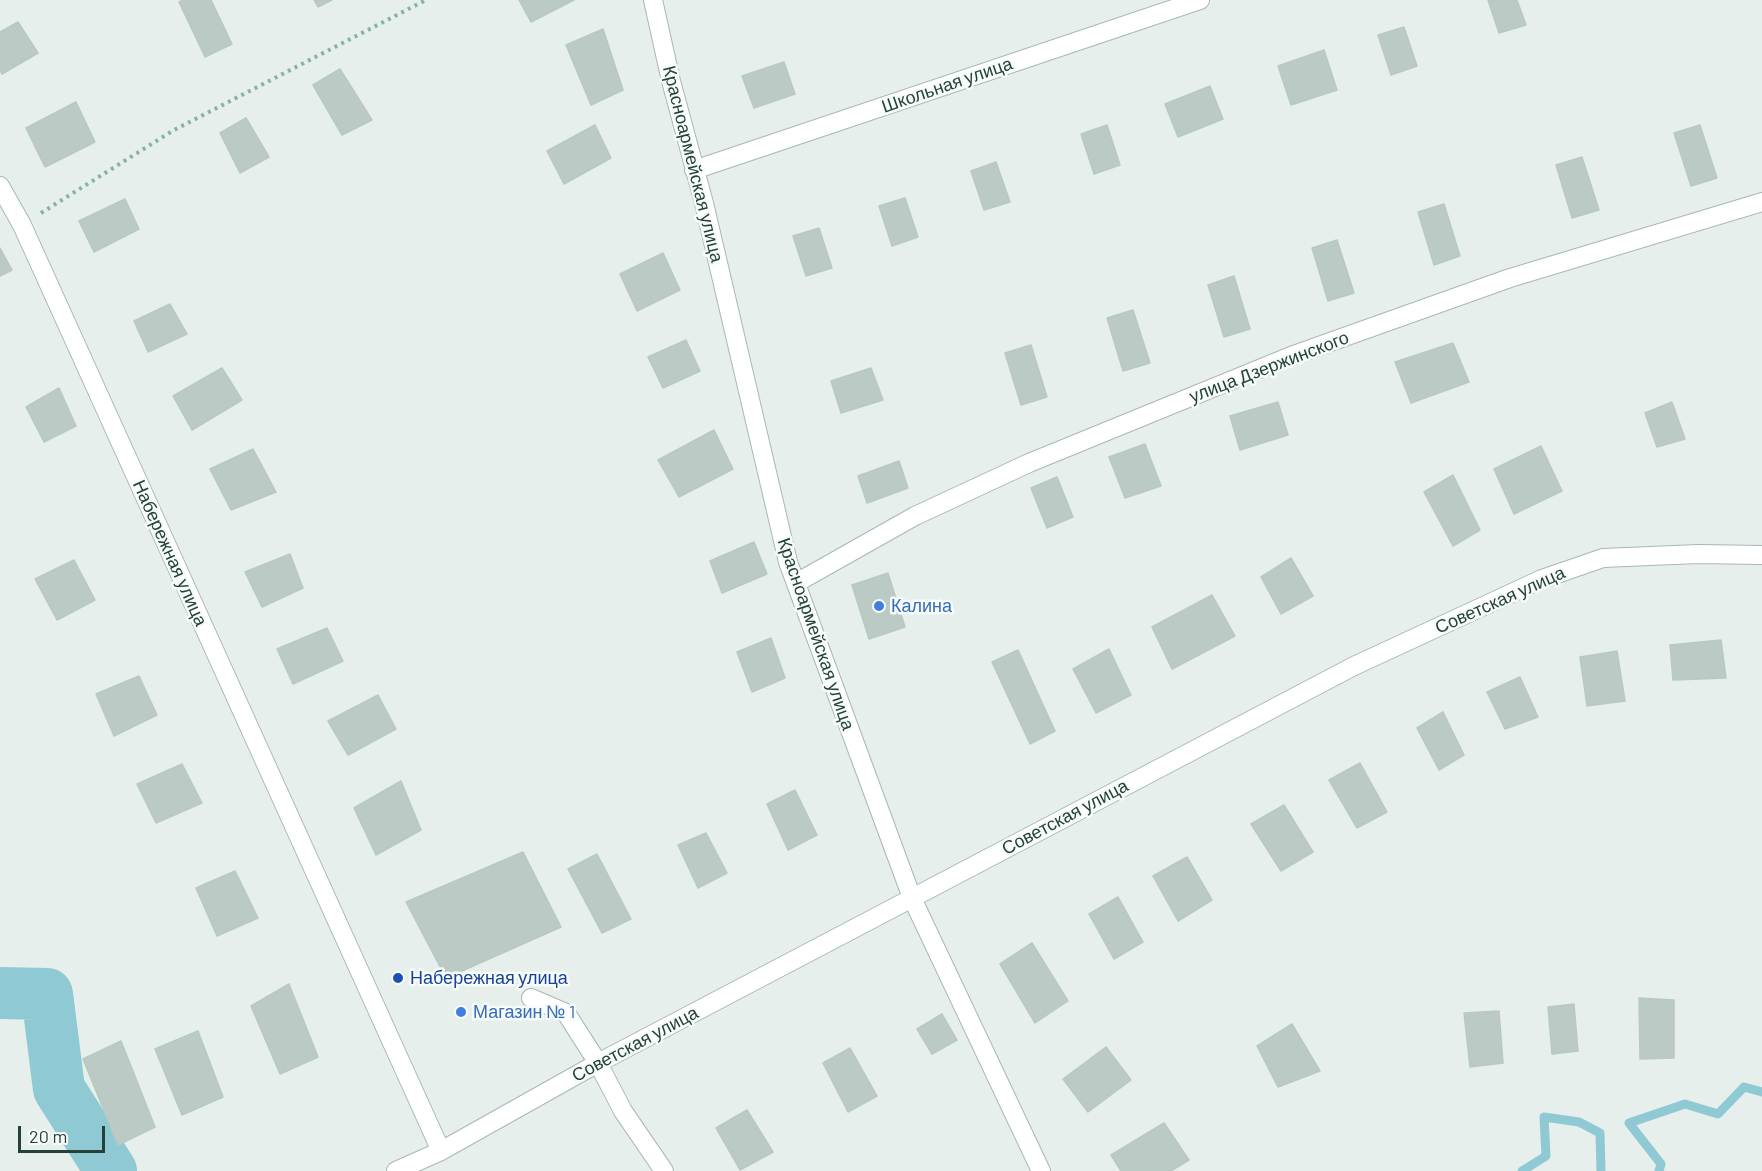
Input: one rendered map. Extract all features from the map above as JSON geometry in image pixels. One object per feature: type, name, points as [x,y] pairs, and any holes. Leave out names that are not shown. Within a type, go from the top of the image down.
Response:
[{"type":"street","name":"Красноармейская улица","points":[[653,0],[704,203],[788,562],[912,898],[1041,1171]]},
{"type":"street","name":"Школьная улица","points":[[694,170],[1200,0]]},
{"type":"street","name":"Набережная улица","points":[[0,186],[22,225],[441,1150]]},
{"type":"street","name":"улица Дзержинского","points":[[795,582],[915,516],[1029,463],[1291,356],[1510,278],[1762,202]]},
{"type":"street","name":"Советская улица","points":[[396,1171],[441,1150],[598,1063],[1354,666],[1542,579],[1604,558],[1698,554],[1762,555]]},
{"type":"street","points":[[531,998],[566,1013],[598,1063],[623,1111],[664,1171]]},
{"type":"path","points":[[22,225],[174,130],[426,0]]},
{"type":"building","points":[[211,0],[232,44],[205,57],[179,2]]},
{"type":"building","points":[[314,0],[332,0],[318,7]]},
{"type":"building","points":[[519,0],[574,0],[531,22]]},
{"type":"building","points":[[1488,0],[1517,0],[1526,25],[1499,33]]},
{"type":"building","points":[[18,22],[38,53],[2,74],[0,70],[0,32]]},
{"type":"building","points":[[1404,27],[1417,66],[1391,75],[1378,35]]},
{"type":"building","points":[[603,29],[623,90],[591,105],[566,45]]},
{"type":"building","points":[[1324,50],[1337,90],[1291,105],[1278,66]]},
{"type":"building","points":[[784,62],[795,94],[754,108],[742,76]]},
{"type":"building","points":[[340,69],[372,120],[342,135],[313,85]]},
{"type":"building","points":[[1210,86],[1223,119],[1178,137],[1165,104]]},
{"type":"building","points":[[76,102],[95,142],[45,167],[26,128]]},
{"type":"building","points":[[246,118],[269,157],[240,173],[220,133]]},
{"type":"building","points":[[595,125],[611,158],[564,184],[547,151]]},
{"type":"building","points":[[1107,125],[1120,165],[1094,174],[1081,134]]},
{"type":"building","points":[[1700,125],[1717,178],[1691,186],[1674,133]]},
{"type":"building","points":[[1582,157],[1599,210],[1572,218],[1556,165]]},
{"type":"building","points":[[996,162],[1010,202],[984,210],[971,171]]},
{"type":"building","points":[[905,198],[918,237],[892,246],[879,206]]},
{"type":"building","points":[[125,199],[139,229],[94,252],[79,221]]},
{"type":"building","points":[[1444,204],[1460,256],[1434,265],[1418,212]]},
{"type":"building","points":[[819,228],[832,268],[806,276],[793,236]]},
{"type":"building","points":[[1337,240],[1354,293],[1328,301],[1312,248]]},
{"type":"building","points":[[0,248],[12,270],[0,276]]},
{"type":"building","points":[[663,253],[680,290],[637,311],[620,274]]},
{"type":"building","points":[[1234,276],[1250,329],[1224,337],[1208,285]]},
{"type":"building","points":[[170,304],[187,334],[148,352],[134,321]]},
{"type":"building","points":[[1133,310],[1150,363],[1123,371],[1107,318]]},
{"type":"building","points":[[686,340],[700,371],[663,388],[648,357]]},
{"type":"building","points":[[1453,343],[1469,382],[1411,403],[1395,362]]},
{"type":"building","points":[[1031,345],[1047,397],[1021,405],[1005,353]]},
{"type":"building","points":[[222,368],[242,400],[192,430],[173,396]]},
{"type":"building","points":[[871,368],[883,400],[841,413],[831,381]]},
{"type":"building","points":[[59,388],[76,426],[44,442],[26,407]]},
{"type":"building","points":[[1278,402],[1288,435],[1240,450],[1230,416]]},
{"type":"building","points":[[1672,402],[1685,439],[1657,447],[1645,413]]},
{"type":"building","points":[[714,430],[733,469],[679,497],[658,460]]},
{"type":"building","points":[[1145,444],[1161,486],[1125,498],[1109,457]]},
{"type":"building","points":[[1541,446],[1562,491],[1514,514],[1494,469]]},
{"type":"building","points":[[253,449],[276,492],[231,510],[210,469]]},
{"type":"building","points":[[899,461],[908,488],[867,503],[858,476]]},
{"type":"building","points":[[1453,475],[1480,530],[1453,546],[1424,492]]},
{"type":"building","points":[[1057,477],[1073,517],[1047,528],[1031,488]]},
{"type":"building","points":[[754,542],[767,574],[722,593],[710,561]]},
{"type":"building","points":[[290,554],[303,588],[262,607],[245,572]]},
{"type":"building","points":[[1291,558],[1313,596],[1281,614],[1261,577]]},
{"type":"building","points":[[74,560],[95,600],[57,620],[35,579]]},
{"type":"building","name":"Калина","points":[[888,573],[905,627],[869,639],[852,585]]},
{"type":"building","points":[[1212,595],[1235,636],[1172,669],[1152,627]]},
{"type":"building","points":[[327,628],[343,661],[293,684],[277,649]]},
{"type":"building","points":[[771,638],[785,678],[752,692],[737,652]]},
{"type":"building","points":[[1721,640],[1726,678],[1673,680],[1670,645]]},
{"type":"building","points":[[1109,649],[1131,695],[1096,713],[1073,669]]},
{"type":"building","points":[[1018,650],[1055,731],[1030,744],[992,662]]},
{"type":"building","points":[[1617,651],[1625,701],[1587,706],[1580,657]]},
{"type":"building","points":[[139,676],[157,715],[114,736],[96,694]]},
{"type":"building","points":[[1520,677],[1538,717],[1505,729],[1487,692]]},
{"type":"building","points":[[378,695],[396,729],[348,755],[328,721]]},
{"type":"building","points":[[1443,712],[1464,755],[1439,770],[1417,728]]},
{"type":"building","points":[[1360,763],[1387,812],[1357,828],[1329,780]]},
{"type":"building","points":[[182,764],[202,803],[156,823],[137,784]]},
{"type":"building","points":[[401,781],[421,830],[376,855],[354,808]]},
{"type":"building","points":[[795,790],[817,835],[788,850],[767,804]]},
{"type":"building","points":[[1284,805],[1313,852],[1281,871],[1251,824]]},
{"type":"building","points":[[706,833],[727,873],[698,888],[678,845]]},
{"type":"building","points":[[523,852],[561,927],[446,978],[406,902]]},
{"type":"building","points":[[597,854],[631,919],[602,933],[568,869]]},
{"type":"building","points":[[1187,857],[1212,900],[1178,921],[1153,876]]},
{"type":"building","points":[[235,871],[258,918],[217,936],[196,888]]},
{"type":"building","points":[[1118,897],[1143,942],[1114,959],[1089,914]]},
{"type":"building","points":[[1032,943],[1068,1001],[1035,1023],[1000,964]]},
{"type":"building","points":[[289,984],[318,1057],[280,1074],[251,1006]]},
{"type":"building","points":[[1639,998],[1674,1000],[1674,1058],[1640,1059]]},
{"type":"building","points":[[1574,1004],[1578,1051],[1552,1054],[1548,1007]]},
{"type":"building","points":[[1499,1011],[1503,1063],[1470,1067],[1464,1013]]},
{"type":"building","points":[[942,1014],[957,1040],[932,1054],[917,1029]]},
{"type":"building","points":[[1292,1024],[1320,1071],[1278,1087],[1257,1046]]},
{"type":"building","points":[[198,1031],[223,1097],[182,1115],[155,1049]]},
{"type":"building","points":[[121,1041],[155,1127],[118,1145],[83,1059]]},
{"type":"building","points":[[1106,1047],[1131,1080],[1088,1112],[1063,1079]]},
{"type":"building","points":[[850,1048],[877,1096],[848,1112],[823,1063]]},
{"type":"building","points":[[747,1110],[773,1152],[740,1170],[716,1128]]},
{"type":"building","points":[[1164,1123],[1189,1160],[1171,1171],[1121,1171],[1111,1155]]},
{"type":"waterway","points":[[0,993],[47,994],[59,1089],[111,1171]]},
{"type":"waterway","points":[[1659,1171],[1661,1164],[1629,1123],[1685,1104],[1718,1114],[1744,1087],[1762,1092]]},
{"type":"waterway","points":[[1522,1171],[1546,1156],[1544,1117],[1579,1122],[1600,1133],[1601,1171]]},
{"type":"place","name":"Калина","points":[[879,606]]},
{"type":"place","name":"Набережная улица","points":[[398,978]]},
{"type":"place","name":"Магазин № 1","points":[[461,1012]]}]
